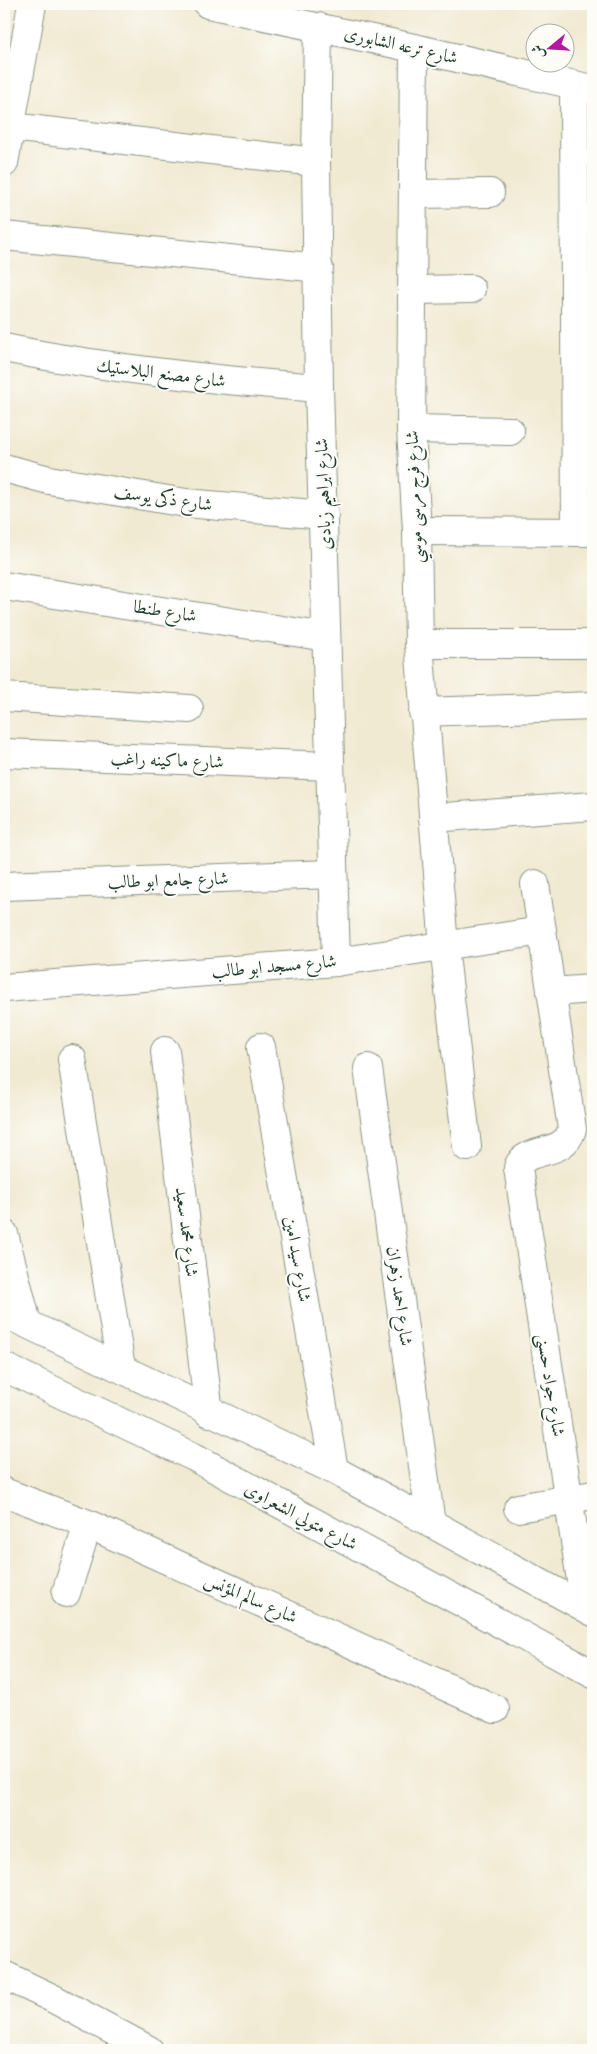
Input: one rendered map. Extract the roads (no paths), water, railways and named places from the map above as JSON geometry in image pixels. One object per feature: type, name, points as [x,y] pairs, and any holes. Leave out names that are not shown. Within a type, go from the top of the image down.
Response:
[{"type":"street","points":[[32,4],[7,144],[316,162]]},
{"type":"street","name":"شارع ترعه الشابورى","points":[[208,4],[584,87]]},
{"type":"street","name":"شارع ابراهيم زبادى","points":[[318,27],[316,162],[319,268],[319,388],[336,962]]},
{"type":"street","name":"شارع فرج مرسى موسي","points":[[414,48],[411,429],[417,531],[418,644],[444,946],[467,1147]]},
{"type":"street","points":[[417,531],[584,532],[584,87]]},
{"type":"street","points":[[413,194],[490,193]]},
{"type":"street","points":[[4,236],[319,268]]},
{"type":"street","points":[[412,290],[471,289]]},
{"type":"street","name":"شارع مصنع البلاستيك","points":[[4,348],[137,371],[228,382],[319,388]]},
{"type":"street","points":[[411,429],[510,431]]},
{"type":"street","name":"شارع ذكى يوسف","points":[[4,468],[49,480],[186,503],[324,515]]},
{"type":"street","name":"شارع طنطا","points":[[4,586],[326,637]]},
{"type":"street","points":[[418,644],[593,644]]},
{"type":"street","points":[[4,698],[188,709]]},
{"type":"street","points":[[423,712],[593,706]]},
{"type":"street","name":"شارع ماكينه راغب","points":[[4,753],[330,766]]},
{"type":"street","points":[[433,818],[593,806]]},
{"type":"street","name":"شارع جامع ابو طالب","points":[[4,886],[332,874]]},
{"type":"street","points":[[535,884],[551,992],[593,988]]},
{"type":"street","name":"شارع مسجد ابو طالب","points":[[4,988],[336,962],[542,931]]},
{"type":"street","name":"شارع جواد حسنى","points":[[551,992],[572,1128],[570,1135],[562,1144],[525,1158],[519,1164],[518,1172],[581,1497],[589,1610]]},
{"type":"street","name":"شارع سيد امين","points":[[262,1047],[334,1470]]},
{"type":"street","name":"شارع محمد سعيد","points":[[165,1052],[209,1413]]},
{"type":"street","points":[[72,1059],[121,1368]]},
{"type":"street","name":"شارع احمد زهران","points":[[368,1068],[431,1524]]},
{"type":"street","points":[[4,1234],[16,1318],[121,1368],[209,1413],[334,1470],[589,1610]]},
{"type":"street","name":"شارع متولي الشعراوى","points":[[4,1367],[194,1457],[593,1674]]},
{"type":"street","name":"شارع سالم المؤنس","points":[[4,1492],[88,1524],[496,1709]]},
{"type":"street","points":[[518,1508],[581,1497]]},
{"type":"street","points":[[66,1593],[88,1524]]},
{"type":"street","points":[[4,1975],[150,2050]]}]
